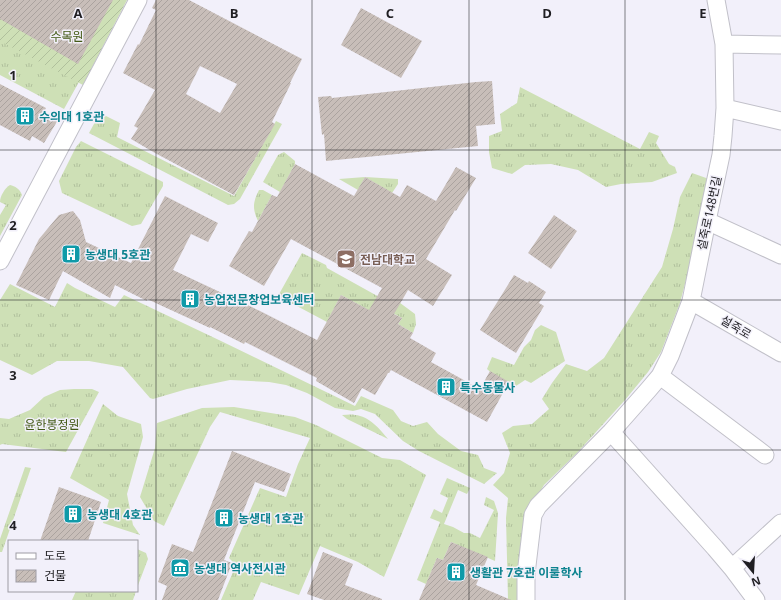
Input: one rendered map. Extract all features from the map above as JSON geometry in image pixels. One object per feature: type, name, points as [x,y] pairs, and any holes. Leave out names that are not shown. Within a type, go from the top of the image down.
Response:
[{"type":"street","points":[[0,261],[138,0]]},
{"type":"street","name":"설죽로148번길","points":[[526,600],[526,574],[533,514],[538,506],[611,432],[660,376],[670,356],[691,301],[721,155],[725,108],[724,44],[716,0]]},
{"type":"street","points":[[724,44],[781,45]]},
{"type":"street","points":[[725,108],[781,121]]},
{"type":"street","points":[[707,220],[781,255]]},
{"type":"street","name":"설죽로","points":[[691,301],[781,352]]},
{"type":"street","points":[[660,376],[765,455]]},
{"type":"street","points":[[611,432],[732,568],[756,600]]},
{"type":"street","points":[[732,568],[781,523]]},
{"type":"green space","name":"수목원","points":[[0,0],[127,0],[83,85],[0,41]]},
{"type":"green space","points":[[0,38],[80,80],[64,109],[0,75]]},
{"type":"green space","points":[[520,87],[640,149],[649,132],[659,136],[656,143],[669,164],[675,167],[677,173],[652,182],[621,184],[606,187],[578,170],[551,164],[525,165],[512,174],[492,168],[489,152],[489,136],[502,131],[500,114],[517,103]]},
{"type":"green space","points":[[100,113],[120,123],[117,137],[234,196],[276,121],[282,124],[240,199],[234,204],[228,205],[89,133]]},
{"type":"green space","points":[[81,141],[163,182],[163,186],[141,224],[132,226],[62,193],[59,181],[76,147]]},
{"type":"green space","points":[[284,152],[295,161],[295,164],[280,192],[263,182],[278,155]]},
{"type":"green space","points":[[692,173],[709,179],[703,215],[680,303],[661,352],[648,372],[625,400],[577,453],[544,485],[524,518],[521,600],[508,600],[506,518],[508,498],[493,485],[504,473],[510,453],[502,433],[513,426],[532,424],[549,409],[542,399],[566,364],[587,371],[604,358],[662,267],[680,197]]},
{"type":"green space","points":[[365,177],[398,179],[398,184],[392,193]]},
{"type":"green space","points":[[365,177],[358,190],[339,179]]},
{"type":"green space","points":[[10,185],[17,188],[22,195],[0,236],[0,215],[6,205],[0,202],[0,200],[3,192]]},
{"type":"green space","points":[[259,190],[263,190],[272,195],[258,221],[254,205],[255,198]]},
{"type":"green space","points":[[302,253],[326,265],[327,268],[381,298],[392,297],[415,314],[416,324],[413,333],[398,324],[402,318],[374,303],[354,336],[351,335],[365,308],[341,295],[327,322],[278,296]]},
{"type":"green space","points":[[67,283],[115,307],[124,295],[355,406],[361,396],[393,410],[401,421],[413,426],[427,422],[438,434],[461,451],[478,455],[484,468],[497,473],[484,484],[419,451],[403,441],[375,414],[361,409],[353,411],[335,408],[307,393],[286,385],[269,382],[230,380],[187,389],[153,399],[150,398],[123,367],[89,361],[57,361],[32,375],[0,360],[0,300],[10,284],[55,307]]},
{"type":"green space","points":[[541,325],[556,332],[565,361],[531,383],[525,380],[510,390],[487,369],[492,357],[514,365],[524,347],[531,340],[535,330]]},
{"type":"green space","name":"윤한봉정원","points":[[92,389],[99,392],[66,452],[2,444],[0,445],[0,418],[9,419],[30,410],[44,397],[60,390]]},
{"type":"green space","points":[[103,404],[118,416],[141,424],[143,437],[127,494],[133,525],[140,535],[103,523],[109,500],[70,478]]},
{"type":"green space","points":[[234,407],[295,417],[316,425],[382,458],[400,460],[426,475],[384,577],[358,562],[320,546],[299,595],[261,582],[253,600],[221,600],[236,565],[229,558],[260,488],[286,497],[298,464],[310,438],[220,412],[210,427],[164,526],[154,521],[140,497],[155,448],[157,423],[202,408]]},
{"type":"green space","points":[[342,415],[360,416],[369,420],[378,427],[388,439],[347,419]]},
{"type":"green space","points":[[25,467],[31,468],[2,552],[0,552],[0,539]]},
{"type":"green space","points":[[447,478],[470,488],[467,494],[458,490],[444,524],[480,538],[494,510],[484,505],[486,497],[494,501],[498,513],[495,561],[451,542],[443,560],[437,558],[426,584],[417,580],[440,522],[430,518],[434,509],[442,513],[448,498],[440,494]]},
{"type":"green space","points":[[138,549],[146,553],[148,559],[138,585]]},
{"type":"green space","points":[[76,592],[136,592],[133,600],[72,600]]},
{"type":"building","name":"수목원","points":[[0,0],[113,0],[78,64],[0,19]]},
{"type":"building","points":[[156,0],[189,0],[302,59],[272,122],[275,124],[234,195],[131,139],[138,128],[134,126],[155,90],[123,73],[156,10],[152,8]],"holes":[[[200,66],[237,84],[220,113],[186,94]]]},
{"type":"building","points":[[361,8],[422,41],[401,78],[341,45]]},
{"type":"building","points":[[492,81],[495,124],[476,126],[478,146],[326,161],[324,134],[322,135],[318,97],[331,96],[332,98]]},
{"type":"building","name":"수의대 1호관","points":[[0,84],[46,108],[44,112],[58,120],[44,143],[32,136],[30,141],[0,125]]},
{"type":"building","points":[[295,164],[354,196],[365,177],[400,197],[407,185],[436,201],[456,167],[476,178],[426,259],[452,275],[433,306],[408,290],[394,314],[402,318],[398,324],[413,333],[410,338],[436,353],[431,362],[480,389],[490,371],[509,382],[487,422],[391,370],[375,395],[362,388],[354,403],[316,381],[317,378],[245,342],[244,344],[210,327],[147,299],[147,301],[115,285],[110,298],[63,271],[49,300],[16,285],[39,239],[59,215],[73,211],[80,220],[86,242],[131,263],[165,196],[218,223],[208,242],[191,234],[173,270],[317,340],[341,295],[369,310],[382,288],[291,239],[264,286],[229,266],[249,231],[252,232],[272,195],[277,197]]},
{"type":"building","points":[[554,215],[577,231],[551,269],[528,253]]},
{"type":"building","points":[[514,275],[528,283],[529,281],[546,292],[539,303],[544,306],[516,353],[480,330]]},
{"type":"building","name":"농생대 1호관","points":[[232,451],[291,474],[284,492],[255,482],[224,560],[232,563],[218,600],[162,600],[167,586],[158,582],[172,544],[193,552]]},
{"type":"building","name":"농생대 4호관","points":[[59,487],[101,502],[88,540],[40,540]]},
{"type":"building","name":"생활관 7호관 이룰학사","points":[[451,542],[488,557],[476,585],[511,600],[419,600],[437,558],[443,560]]},
{"type":"building","points":[[323,552],[353,564],[345,585],[382,600],[324,600],[307,594]]},
{"type":"place","name":"수의대 1호관","points":[[25,116]]},
{"type":"place","name":"농생대 5호관","points":[[71,254]]},
{"type":"place","name":"전남대학교","points":[[346,259]]},
{"type":"place","name":"농업전문창업보육센터","points":[[190,299]]},
{"type":"place","name":"특수동물사","points":[[446,387]]},
{"type":"place","name":"농생대 4호관","points":[[73,514]]},
{"type":"place","name":"농생대 1호관","points":[[224,518]]},
{"type":"place","name":"농생대 역사전시관","points":[[180,568]]},
{"type":"place","name":"생활관 7호관 이룰학사","points":[[456,572]]}]
